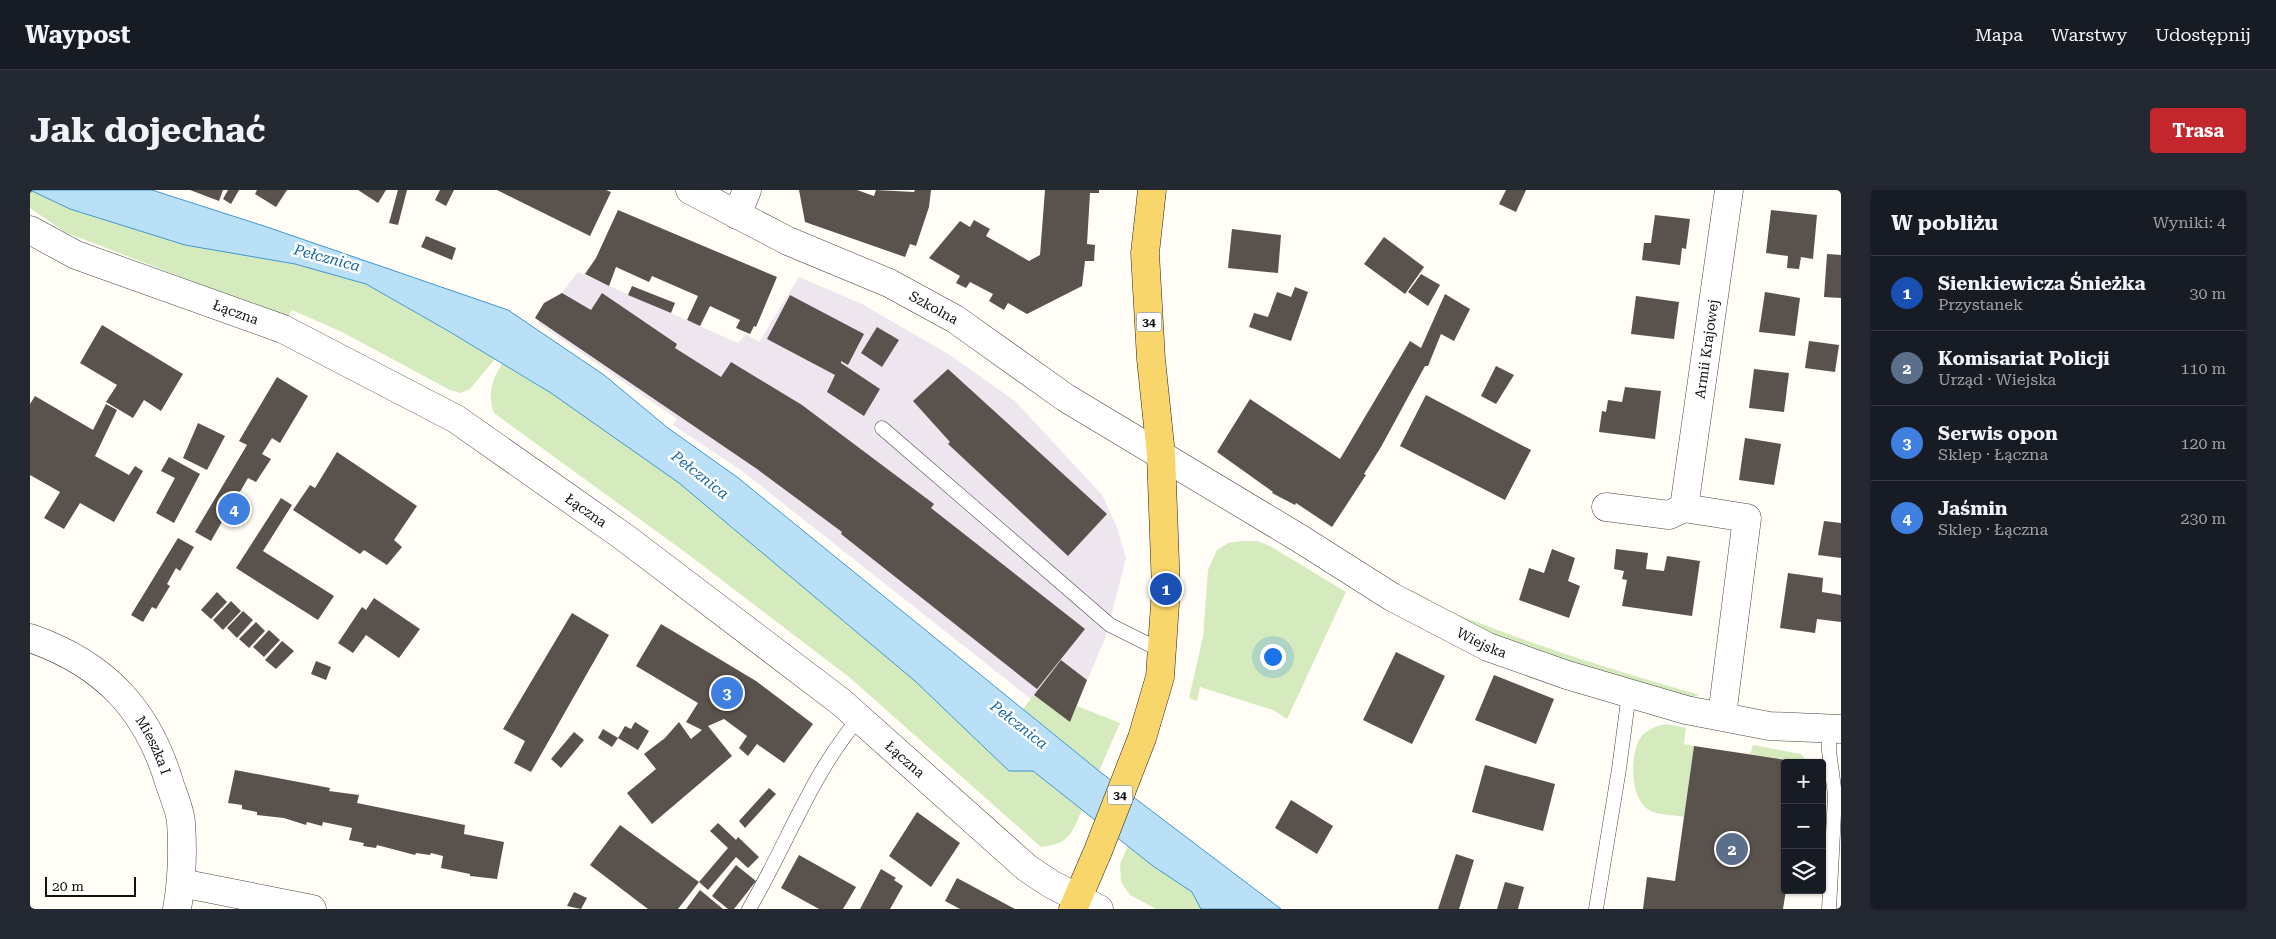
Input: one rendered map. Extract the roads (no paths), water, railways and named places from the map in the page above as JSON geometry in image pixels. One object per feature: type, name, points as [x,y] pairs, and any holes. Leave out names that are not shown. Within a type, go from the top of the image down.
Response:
[{"type":"main road","name":"34","points":[[1083,905],[1098,852],[1142,738],[1158,688],[1162,650],[1166,589],[1161,455],[1151,359],[1145,253],[1152,190]]},
{"type":"street","name":"Szkolna","points":[[690,190],[742,202],[788,241],[889,283],[956,319],[1066,398],[1161,455]]},
{"type":"street","name":"Armii Krajowej","points":[[1684,508],[1730,190]]},
{"type":"street","name":"Łączna","points":[[30,230],[76,255],[284,329],[436,407],[624,537],[841,702],[1027,868],[1083,905]]},
{"type":"street","name":"Wiejska","points":[[1161,455],[1392,597],[1488,646],[1568,675],[1686,710],[1769,726],[1835,728]]},
{"type":"street","points":[[1606,507],[1669,515],[1684,508],[1747,518],[1722,716]]},
{"type":"street","name":"Mieszka I","points":[[30,638],[56,647],[101,675],[117,689],[142,718],[165,766],[181,820],[179,896]]},
{"type":"street","points":[[179,896],[312,909]]},
{"type":"lane","points":[[882,428],[1110,625],[1162,650]]},
{"type":"lane","points":[[1596,909],[1620,768],[1629,693]]},
{"type":"lane","points":[[749,909],[769,876],[802,803],[847,732],[859,718]]},
{"type":"lane","points":[[1829,909],[1835,795],[1829,751],[1835,728]]},
{"type":"water","name":"Pełcznica","points":[[30,190],[152,190],[267,227],[508,310],[604,375],[668,428],[737,477],[1099,771],[1281,909],[1201,909],[1192,892],[1153,866],[1033,771],[1009,771],[915,681],[679,483],[551,393],[450,332],[366,284],[295,264],[185,245],[70,209]]},
{"type":"place","name":"Jaśmin","points":[[234,509]]},
{"type":"place","name":"Sienkiewicza Śnieżka","points":[[1166,589]]},
{"type":"place","name":"Serwis opon","points":[[727,693]]},
{"type":"place","name":"Komisariat Policji","points":[[1732,849]]}]
